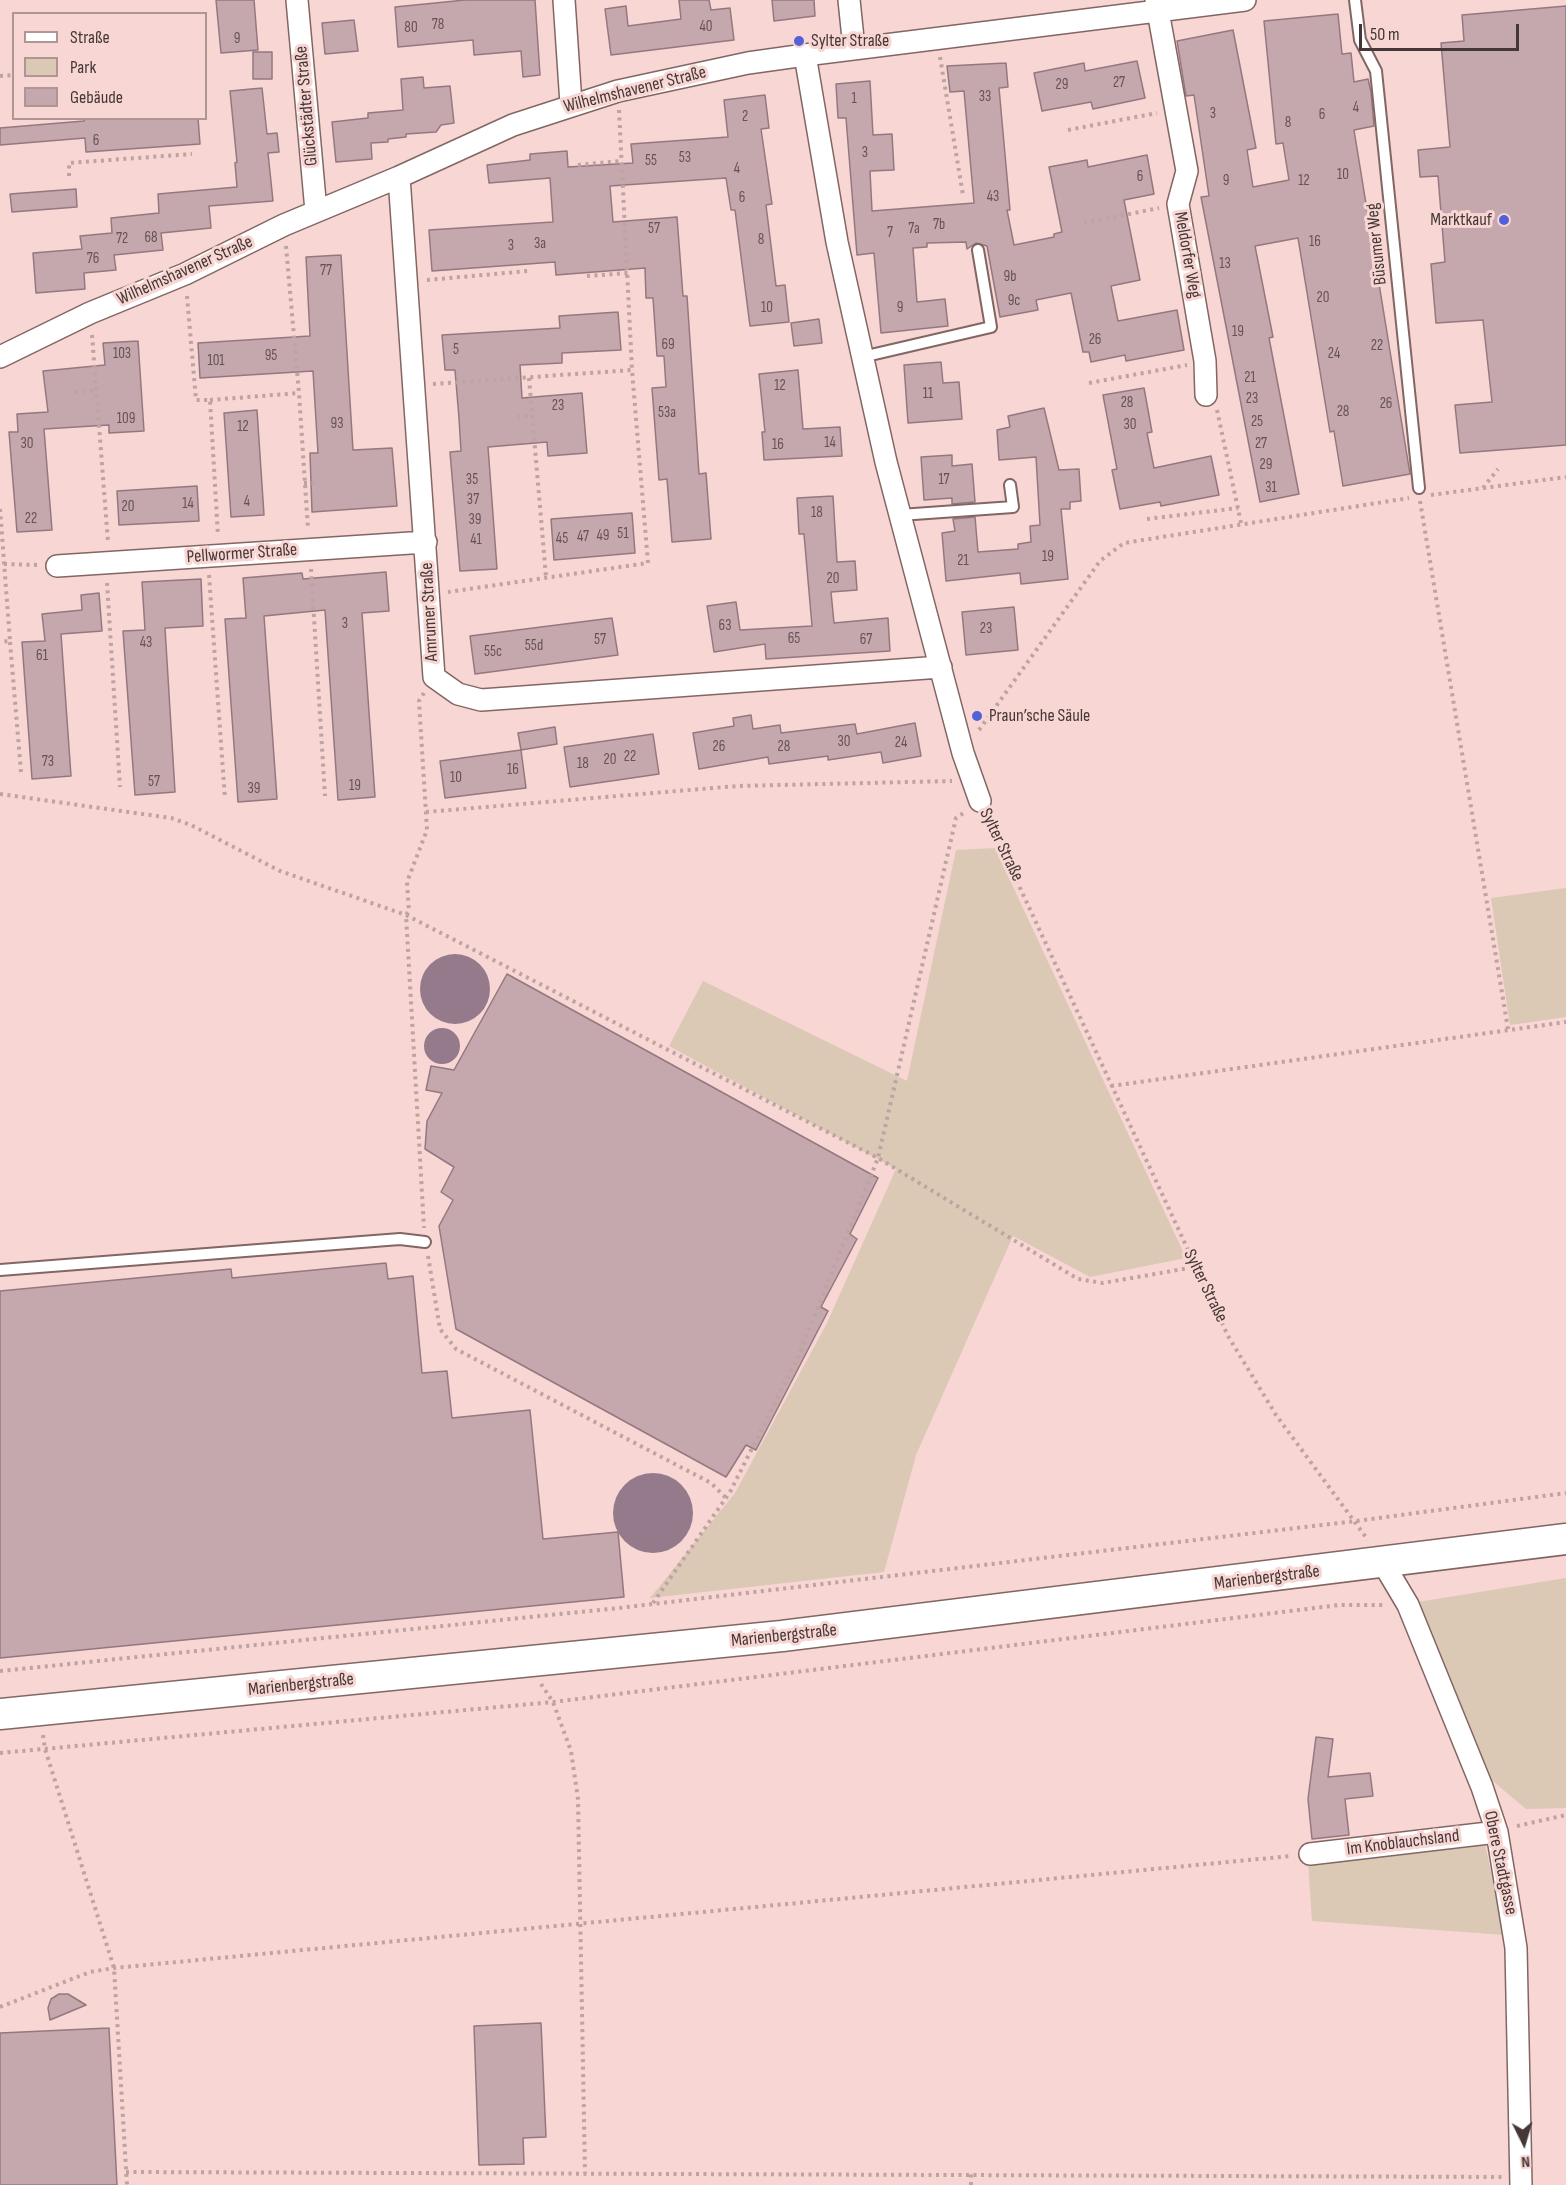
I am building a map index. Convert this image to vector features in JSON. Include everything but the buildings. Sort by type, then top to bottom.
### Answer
[{"type":"main road","name":"Marienbergstraße","points":[[0,1714],[782,1636],[1566,1539]]},
{"type":"street","name":"Glückstädter Straße","points":[[297,0],[316,211]]},
{"type":"street","points":[[564,0],[571,104]]},
{"type":"street","points":[[849,0],[854,48]]},
{"type":"street","name":"Wilhelmshavener Straße","points":[[3,348],[185,274],[284,225],[399,177],[513,125],[571,104],[618,91],[748,63],[938,39],[1157,5],[1245,0]]},
{"type":"street","name":"Meldorfer Weg","points":[[1157,5],[1187,171],[1178,204],[1205,361],[1206,395]]},
{"type":"street","name":"Sylter Straße","points":[[805,55],[823,169],[862,357],[900,515],[967,762],[980,801]]},
{"type":"street","name":"Amrumer Straße","points":[[399,177],[434,677],[458,694],[481,700],[941,668]]},
{"type":"street","name":"Pellwormer Straße","points":[[57,566],[426,542]]},
{"type":"street","name":"Obere Stadtgasse","points":[[1383,1563],[1408,1605],[1482,1787],[1497,1832],[1516,1948],[1521,2181]]},
{"type":"street","name":"Im Knoblauchsland","points":[[1310,1854],[1497,1832]]},
{"type":"lane","name":"Büsumer Weg","points":[[1355,0],[1360,40],[1376,71],[1419,493]]},
{"type":"lane","points":[[862,357],[991,327],[978,250]]},
{"type":"lane","points":[[900,515],[1013,507],[1011,485]]},
{"type":"lane","points":[[0,1270],[400,1239],[425,1242]]},
{"type":"path","points":[[938,39],[963,195]]},
{"type":"path","points":[[430,595],[648,563],[632,370],[618,91]]},
{"type":"path","points":[[1068,130],[1175,109]]},
{"type":"path","points":[[69,176],[69,163],[192,154]]},
{"type":"path","points":[[578,165],[620,161]]},
{"type":"path","points":[[1084,223],[1178,204]]},
{"type":"path","points":[[284,225],[299,393],[325,796]]},
{"type":"path","points":[[407,282],[528,271]]},
{"type":"path","points":[[587,276],[628,273]]},
{"type":"path","points":[[185,274],[196,400],[299,393]]},
{"type":"path","points":[[90,313],[109,562],[107,580],[120,787]]},
{"type":"path","points":[[1089,383],[1205,361]]},
{"type":"path","points":[[414,385],[632,370]]},
{"type":"path","points":[[529,378],[546,577]]},
{"type":"path","points":[[75,392],[96,390]]},
{"type":"path","points":[[1206,395],[1218,411],[1241,523]]},
{"type":"path","points":[[210,400],[214,556],[225,799]]},
{"type":"path","points":[[517,417],[533,416]]},
{"type":"path","points":[[1483,489],[1498,469]]},
{"type":"path","points":[[426,812],[737,786],[951,782],[967,762],[1100,561],[1112,550],[1139,539],[1419,493],[1483,489],[1566,477]]},
{"type":"path","points":[[304,483],[315,483]]},
{"type":"path","points":[[1419,493],[1508,1029]]},
{"type":"path","points":[[1147,519],[1238,508]]},
{"type":"path","points":[[0,509],[21,772]]},
{"type":"path","points":[[4,564],[57,566]]},
{"type":"path","points":[[0,642],[10,641]]},
{"type":"path","points":[[434,677],[419,701],[427,830],[407,882],[409,911],[406,915],[425,1242],[440,1329],[456,1349],[711,1483],[726,1498]]},
{"type":"path","points":[[0,794],[171,818],[191,825],[280,871],[406,915],[878,1158],[1078,1279],[1103,1283],[1195,1267]]},
{"type":"path","points":[[653,1603],[726,1498],[797,1359],[878,1158],[956,818],[980,801]]},
{"type":"path","name":"Sylter Straße","points":[[980,801],[1047,940],[1111,1086],[1195,1267],[1254,1383],[1356,1521],[1383,1563]]},
{"type":"path","points":[[1111,1086],[1566,1022]]},
{"type":"path","points":[[0,1671],[653,1603],[1356,1521],[1566,1493]]},
{"type":"path","points":[[0,1753],[553,1702],[1339,1605],[1408,1605]]},
{"type":"path","points":[[528,1663],[553,1702],[571,1750],[578,1799],[578,1924],[585,2173]]},
{"type":"path","points":[[41,1710],[45,1749],[114,1968],[127,2185]]},
{"type":"path","points":[[1497,1832],[1539,1819],[1566,1815]]},
{"type":"path","points":[[0,2007],[90,1972],[114,1968],[1310,1854]]},
{"type":"path","points":[[126,2172],[971,2174],[1521,2181]]},
{"type":"path","points":[[971,2174],[971,2185]]},
{"type":"green space","points":[[995,848],[1186,1258],[1090,1277],[1013,1236],[916,1455],[884,1572],[650,1598],[735,1493],[827,1323],[896,1169],[669,1046],[703,981],[907,1081],[956,850]]},
{"type":"green space","points":[[1566,888],[1566,1017],[1510,1025],[1491,898]]},
{"type":"green space","points":[[1566,1578],[1566,1808],[1526,1809],[1488,1777],[1418,1602]]},
{"type":"green space","points":[[1484,1840],[1505,1935],[1312,1921],[1308,1862]]},
{"type":"shaded area","points":[[455,954],[468,957],[480,964],[487,976],[490,989],[487,1002],[480,1014],[468,1021],[455,1024],[442,1021],[430,1014],[423,1002],[420,989],[423,976],[430,964],[442,957]]},
{"type":"shaded area","points":[[442,1028],[455,1033],[460,1046],[455,1059],[442,1064],[429,1059],[424,1046],[429,1033]]},
{"type":"shaded area","points":[[645,1473],[661,1473],[682,1484],[693,1505],[693,1521],[682,1542],[661,1553],[645,1553],[631,1547],[619,1535],[613,1521],[613,1505],[619,1491],[631,1479]]},
{"type":"place","name":"Sylter Straße","points":[[799,41]]},
{"type":"place","name":"Marktkauf","points":[[1504,220]]},
{"type":"place","name":"Praun’sche Säule","points":[[977,716]]}]
